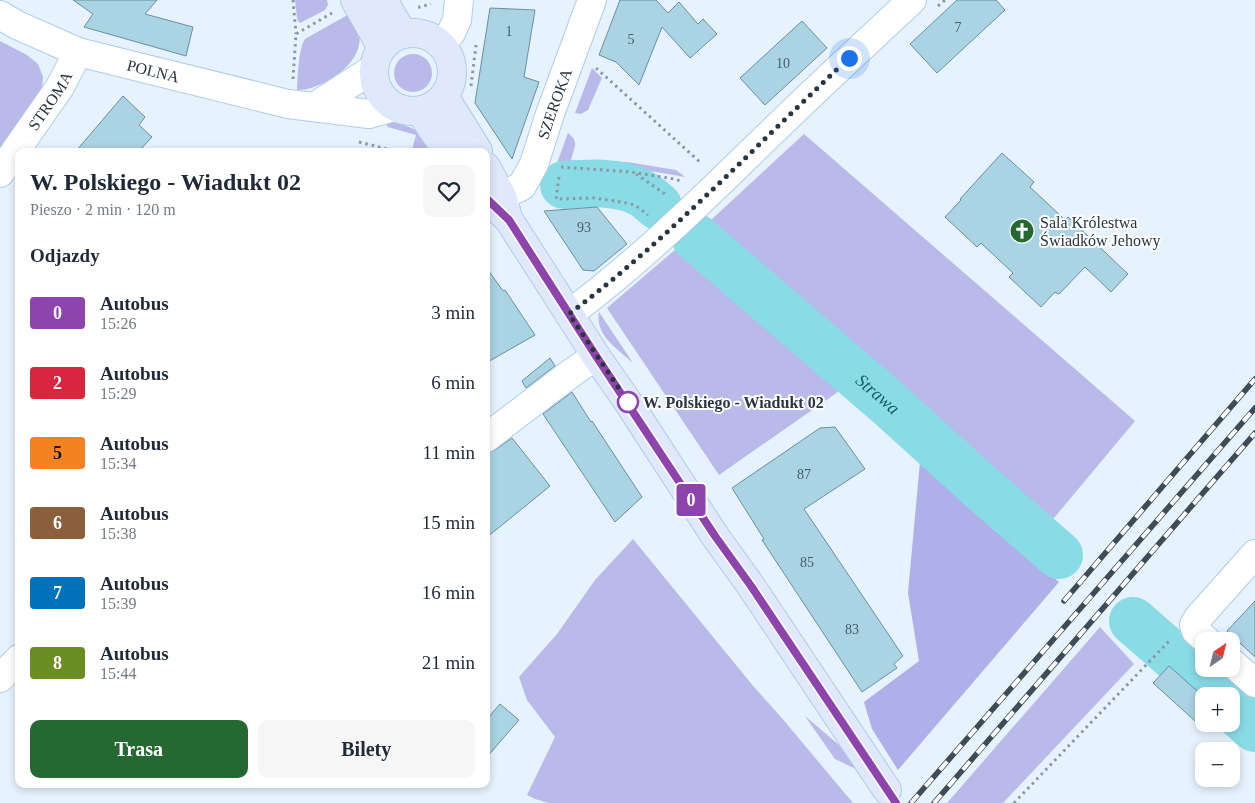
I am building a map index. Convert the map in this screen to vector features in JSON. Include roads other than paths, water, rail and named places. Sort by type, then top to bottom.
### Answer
[{"type":"street","points":[[314,107],[386,50],[413,33],[423,34],[432,38],[447,53],[452,75],[450,86],[444,96],[434,106],[411,112],[394,107],[378,91],[374,80],[386,50],[383,0]]},
{"type":"street","name":"SZEROKA","points":[[499,205],[522,186],[534,164],[550,114],[592,0]]},
{"type":"street","points":[[569,314],[658,240],[912,0]]},
{"type":"street","points":[[440,44],[452,33],[457,20],[447,1]]},
{"type":"street","points":[[344,7],[386,50]]},
{"type":"street","name":"POLNA","points":[[0,15],[25,29],[78,52],[288,104],[369,114],[394,107]]},
{"type":"street","name":"STROMA","points":[[17,148],[60,87],[78,52]]},
{"type":"street","points":[[444,96],[476,148]]},
{"type":"street","points":[[420,111],[445,148]]},
{"type":"street","name":"STROMA","points":[[0,173],[15,152]]},
{"type":"street","points":[[490,178],[499,205],[596,356],[887,790]]},
{"type":"street","points":[[490,435],[596,356]]},
{"type":"street","points":[[1201,632],[1198,618],[1255,554]]},
{"type":"street","points":[[0,678],[15,663]]},
{"type":"street","points":[[1240,670],[1255,683]]},
{"type":"waterway","name":"Strawa","points":[[564,185],[592,183],[612,184],[630,188],[642,193],[658,206]]},
{"type":"waterway","name":"Strawa","points":[[695,237],[888,403],[1059,555]]},
{"type":"waterway","name":"Strawa","points":[[1133,621],[1209,687]]},
{"type":"waterway","name":"Strawa","points":[[1240,715],[1255,728]]},
{"type":"railway","points":[[1064,601],[1255,379]]},
{"type":"railway","points":[[911,803],[1255,408]]},
{"type":"railway","points":[[934,803],[1255,433]]},
{"type":"place","name":"Sala Królestwa Świadków Jehowy","points":[[1022,231]]},
{"type":"place","name":"W. Polskiego - Wiadukt 02","points":[[628,402]]}]
